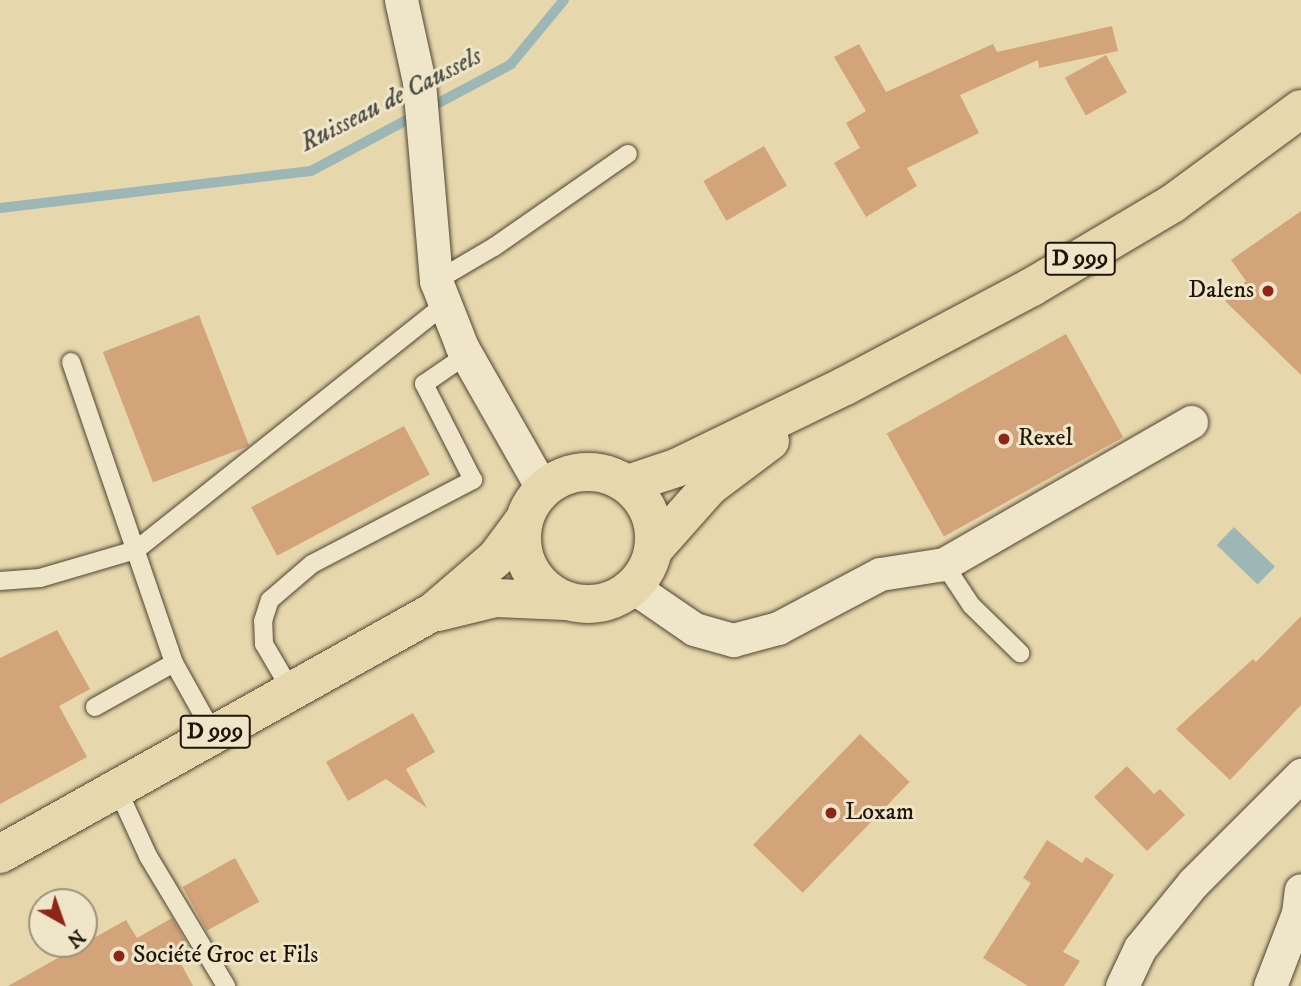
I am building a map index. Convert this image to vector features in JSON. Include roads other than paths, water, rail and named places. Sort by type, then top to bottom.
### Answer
[{"type":"main road","name":"D 999","points":[[628,484],[676,468],[845,386],[1032,287],[1172,204],[1301,109]]},
{"type":"main road","name":"D 999","points":[[654,549],[710,485],[845,386]]},
{"type":"main road","points":[[588,470],[628,484],[650,512],[654,549],[647,569],[633,587],[613,600],[589,605],[565,601],[545,589],[529,570],[522,548],[522,523],[542,488],[567,474],[588,470]]},
{"type":"main road","name":"D 999","points":[[0,854],[116,786],[432,613],[496,558],[522,523]]},
{"type":"main road","name":"D 999","points":[[432,613],[496,598],[565,601]]},
{"type":"street","points":[[401,0],[419,82],[440,293],[466,355],[542,488]]},
{"type":"street","points":[[633,587],[694,629],[733,640],[778,628],[880,574],[944,564],[1191,422]]},
{"type":"street","points":[[1122,986],[1140,948],[1193,883],[1301,775]]},
{"type":"street","points":[[1270,986],[1298,913],[1301,890]]},
{"type":"lane","points":[[0,581],[40,578],[136,550],[494,247],[628,154]]},
{"type":"lane","points":[[291,690],[264,644],[263,621],[270,600],[312,564],[473,480],[424,384],[466,355]]},
{"type":"lane","points":[[71,362],[174,663],[213,733]]},
{"type":"lane","points":[[944,564],[971,604],[1020,653]]},
{"type":"lane","points":[[95,707],[174,663]]},
{"type":"lane","points":[[116,786],[148,856],[226,986]]},
{"type":"water","points":[[1234,527],[1275,567],[1258,585],[1217,545]]},
{"type":"waterway","name":"Ruisseau de Caussels","points":[[0,208],[311,171],[511,64],[564,0]]},
{"type":"place","name":"Dalens","points":[[1268,291]]},
{"type":"place","name":"Rexel","points":[[1004,439]]},
{"type":"place","name":"Loxam","points":[[831,813]]},
{"type":"place","name":"Société Groc et Fils","points":[[119,956]]}]
